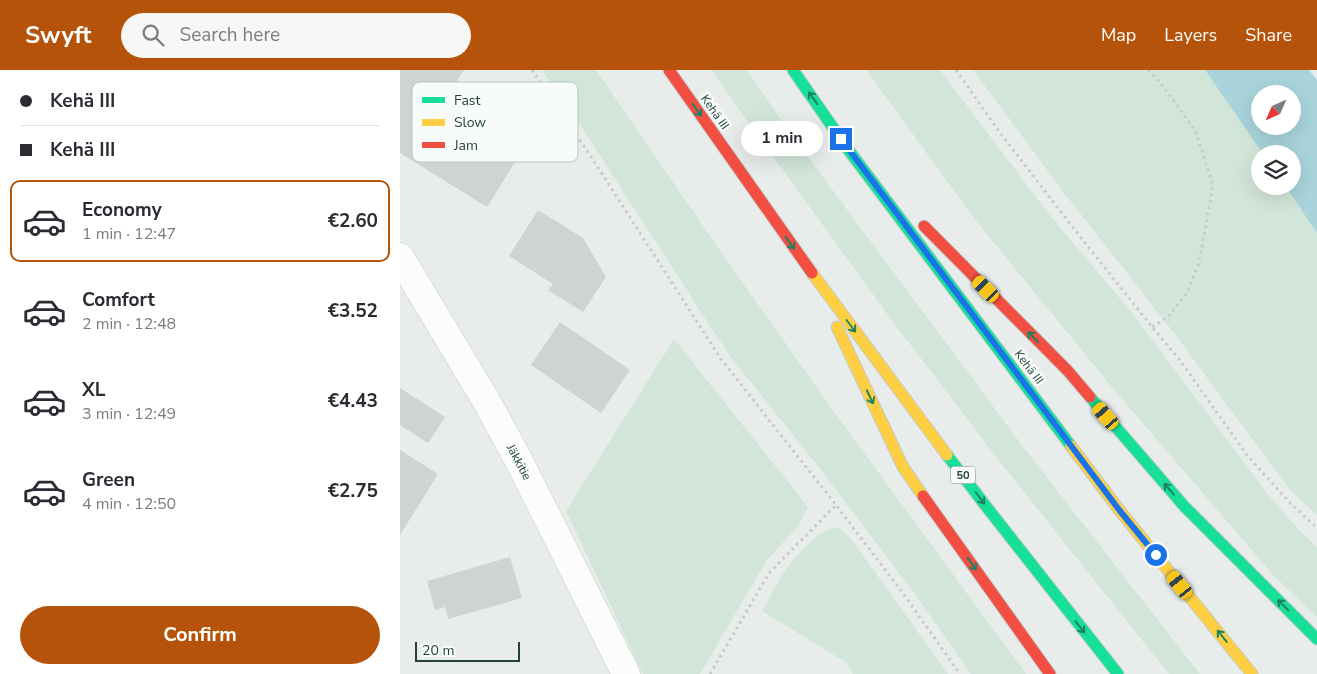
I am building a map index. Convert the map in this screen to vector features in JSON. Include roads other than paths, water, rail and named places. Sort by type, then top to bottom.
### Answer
[{"type":"highway","name":"Kehä III","points":[[669,70],[812,273],[985,505],[1118,674]]},
{"type":"highway","name":"Kehä III","points":[[793,70],[850,152],[1120,511],[1252,674]]},
{"type":"highway","points":[[850,152],[1068,371],[1184,506],[1317,639]]},
{"type":"highway","points":[[812,273],[903,467],[1050,674]]},
{"type":"street","name":"Jäkkitie","points":[[400,257],[487,402],[519,461],[626,674]]},
{"type":"water","points":[[1205,70],[1309,70],[1317,80],[1317,233],[1291,195],[1301,195],[1301,145],[1257,145]]}]
